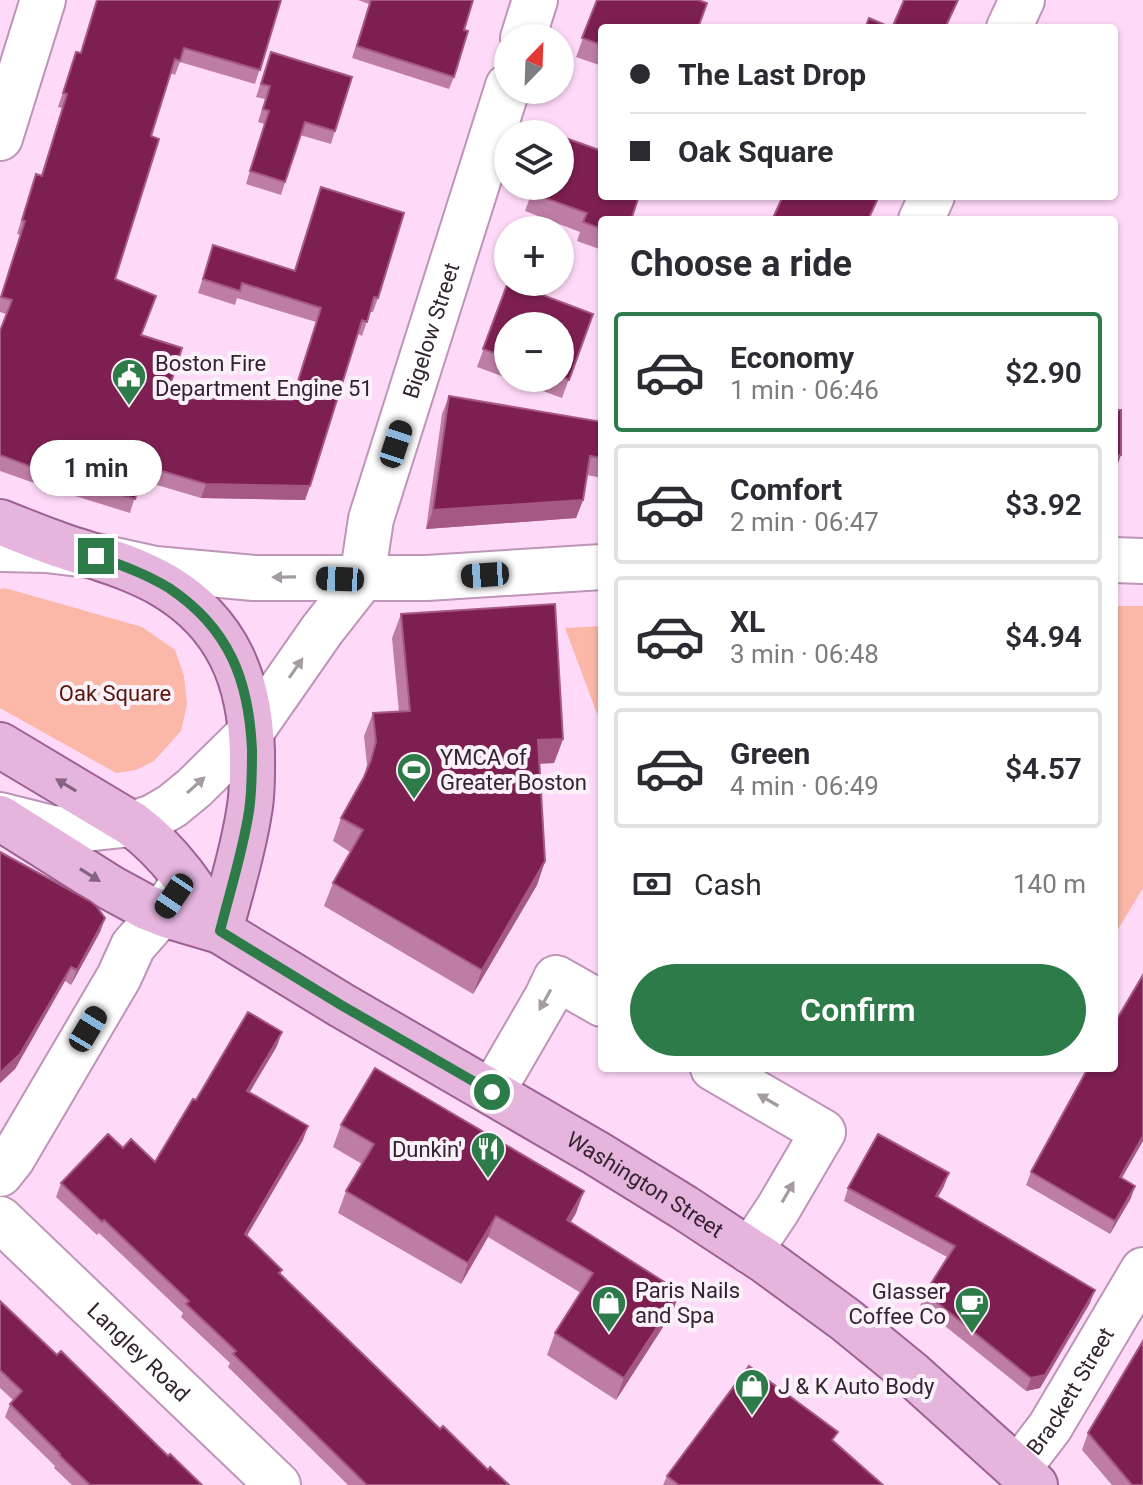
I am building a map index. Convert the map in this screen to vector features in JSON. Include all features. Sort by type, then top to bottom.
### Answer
[{"type":"main road","points":[[0,522],[127,567],[166,586],[201,614],[218,633],[239,669],[251,732],[252,785],[249,812],[220,931]]},
{"type":"main road","name":"Washington Street","points":[[0,745],[132,824],[163,850],[186,878],[220,931]]},
{"type":"main road","name":"Washington Street","points":[[0,816],[111,888],[162,913],[220,931],[641,1180],[750,1251],[846,1320],[912,1374],[1026,1477]]},
{"type":"street","points":[[527,24],[535,0]]},
{"type":"street","points":[[1011,24],[1022,0]]},
{"type":"street","points":[[0,138],[36,2]]},
{"type":"street","name":"Bigelow Street","points":[[362,579],[371,519],[502,104]]},
{"type":"street","points":[[0,549],[46,550],[96,556],[155,569],[254,578],[427,578],[598,567]]},
{"type":"street","points":[[1118,560],[1143,561]]},
{"type":"street","points":[[0,816],[76,830],[132,824],[172,806],[251,732],[329,620],[362,579]]},
{"type":"street","points":[[0,1174],[12,1159],[119,977],[133,946],[162,913],[186,878]]},
{"type":"street","points":[[492,1092],[556,978],[598,1002]]},
{"type":"street","points":[[720,1072],[823,1132],[750,1251]]},
{"type":"street","name":"Langley Road","points":[[0,1219],[278,1485]]},
{"type":"street","name":"Brackett Street","points":[[1026,1477],[1050,1427],[1143,1270]]},
{"type":"green space","name":"Oak Square","points":[[0,589],[142,627],[175,650],[184,676],[187,704],[181,731],[154,761],[136,770],[116,773],[0,708]]},
{"type":"green space","points":[[1118,606],[1143,606],[1143,888],[1118,929]]},
{"type":"green space","points":[[598,626],[598,716],[565,628]]},
{"type":"building","points":[[97,0],[281,0],[260,70],[184,48],[180,61],[175,59],[151,136],[159,139],[115,279],[156,296],[141,335],[182,348],[166,398],[292,400],[321,308],[242,283],[240,291],[203,279],[213,245],[295,271],[321,187],[404,213],[378,298],[374,297],[367,322],[362,320],[310,486],[206,484],[145,466],[135,499],[0,455],[0,331],[12,300],[1,297],[36,174],[42,176],[67,94],[63,93],[76,52],[81,53]]},
{"type":"building","points":[[371,0],[473,0],[464,30],[468,31],[454,77],[357,46]]},
{"type":"building","points":[[597,0],[698,0],[707,3],[699,24],[598,24],[598,44],[582,38]]},
{"type":"building","points":[[904,0],[958,0],[947,24],[894,24]]},
{"type":"building","points":[[869,18],[883,24],[867,24]]},
{"type":"building","points":[[271,52],[352,77],[335,131],[305,122],[285,182],[250,171],[269,111],[263,109],[270,86],[261,84]]},
{"type":"building","points":[[574,141],[598,150],[598,200],[638,200],[632,216],[598,216],[598,228],[583,222],[587,213],[551,200],[574,200]]},
{"type":"building","points":[[781,200],[877,200],[870,216],[774,216]]},
{"type":"building","points":[[503,296],[545,296],[593,314],[574,366],[574,312],[497,312]]},
{"type":"building","points":[[494,320],[494,353],[483,349]]},
{"type":"building","points":[[449,396],[598,421],[598,457],[590,456],[583,500],[433,510]]},
{"type":"building","points":[[1118,410],[1121,410],[1121,455],[1118,455]]},
{"type":"building","points":[[555,604],[563,739],[538,740],[545,861],[482,970],[333,883],[363,830],[341,818],[371,760],[376,742],[373,713],[410,711],[401,614]]},
{"type":"building","points":[[0,852],[90,901],[105,918],[77,970],[71,967],[20,1054],[0,1073]]},
{"type":"building","points":[[1143,975],[1143,1136],[1120,1177],[1135,1186],[1115,1221],[1031,1172],[1086,1072],[1118,1072],[1118,1017]]},
{"type":"building","points":[[248,1012],[282,1032],[247,1091],[308,1126],[245,1234],[282,1270],[279,1273],[440,1429],[443,1426],[488,1470],[490,1467],[509,1485],[367,1485],[233,1354],[236,1351],[186,1304],[189,1301],[61,1183],[108,1134],[123,1148],[131,1139],[155,1162]]},
{"type":"building","points":[[375,1068],[584,1191],[567,1220],[680,1292],[624,1378],[555,1333],[593,1273],[496,1216],[468,1263],[346,1191],[374,1144],[341,1125]]},
{"type":"building","points":[[878,1134],[949,1173],[936,1196],[1095,1290],[1045,1375],[1031,1378],[925,1293],[955,1246],[848,1188]]},
{"type":"building","points":[[0,1301],[57,1355],[61,1351],[168,1456],[170,1454],[202,1485],[90,1485],[10,1404],[22,1391],[0,1370]]},
{"type":"building","points":[[1143,1341],[1143,1485],[1132,1485],[1088,1433]]},
{"type":"building","name":"J & K Auto Body","points":[[749,1366],[838,1432],[832,1440],[883,1485],[679,1485],[667,1476]]},
{"type":"place","name":"Boston Fire Department Engine 51","points":[[129,407]]},
{"type":"place","name":"YMCA of Greater Boston","points":[[414,801]]},
{"type":"place","name":"Dunkin'","points":[[488,1180]]},
{"type":"place","name":"Paris Nails and Spa","points":[[609,1334]]},
{"type":"place","name":"Glasser Coffee Co","points":[[972,1335]]},
{"type":"place","name":"J & K Auto Body","points":[[752,1417]]},
{"type":"route","points":[[96,556],[147,576],[183,598],[218,633],[239,669],[249,712],[252,785],[249,812],[220,931],[492,1092]]}]
